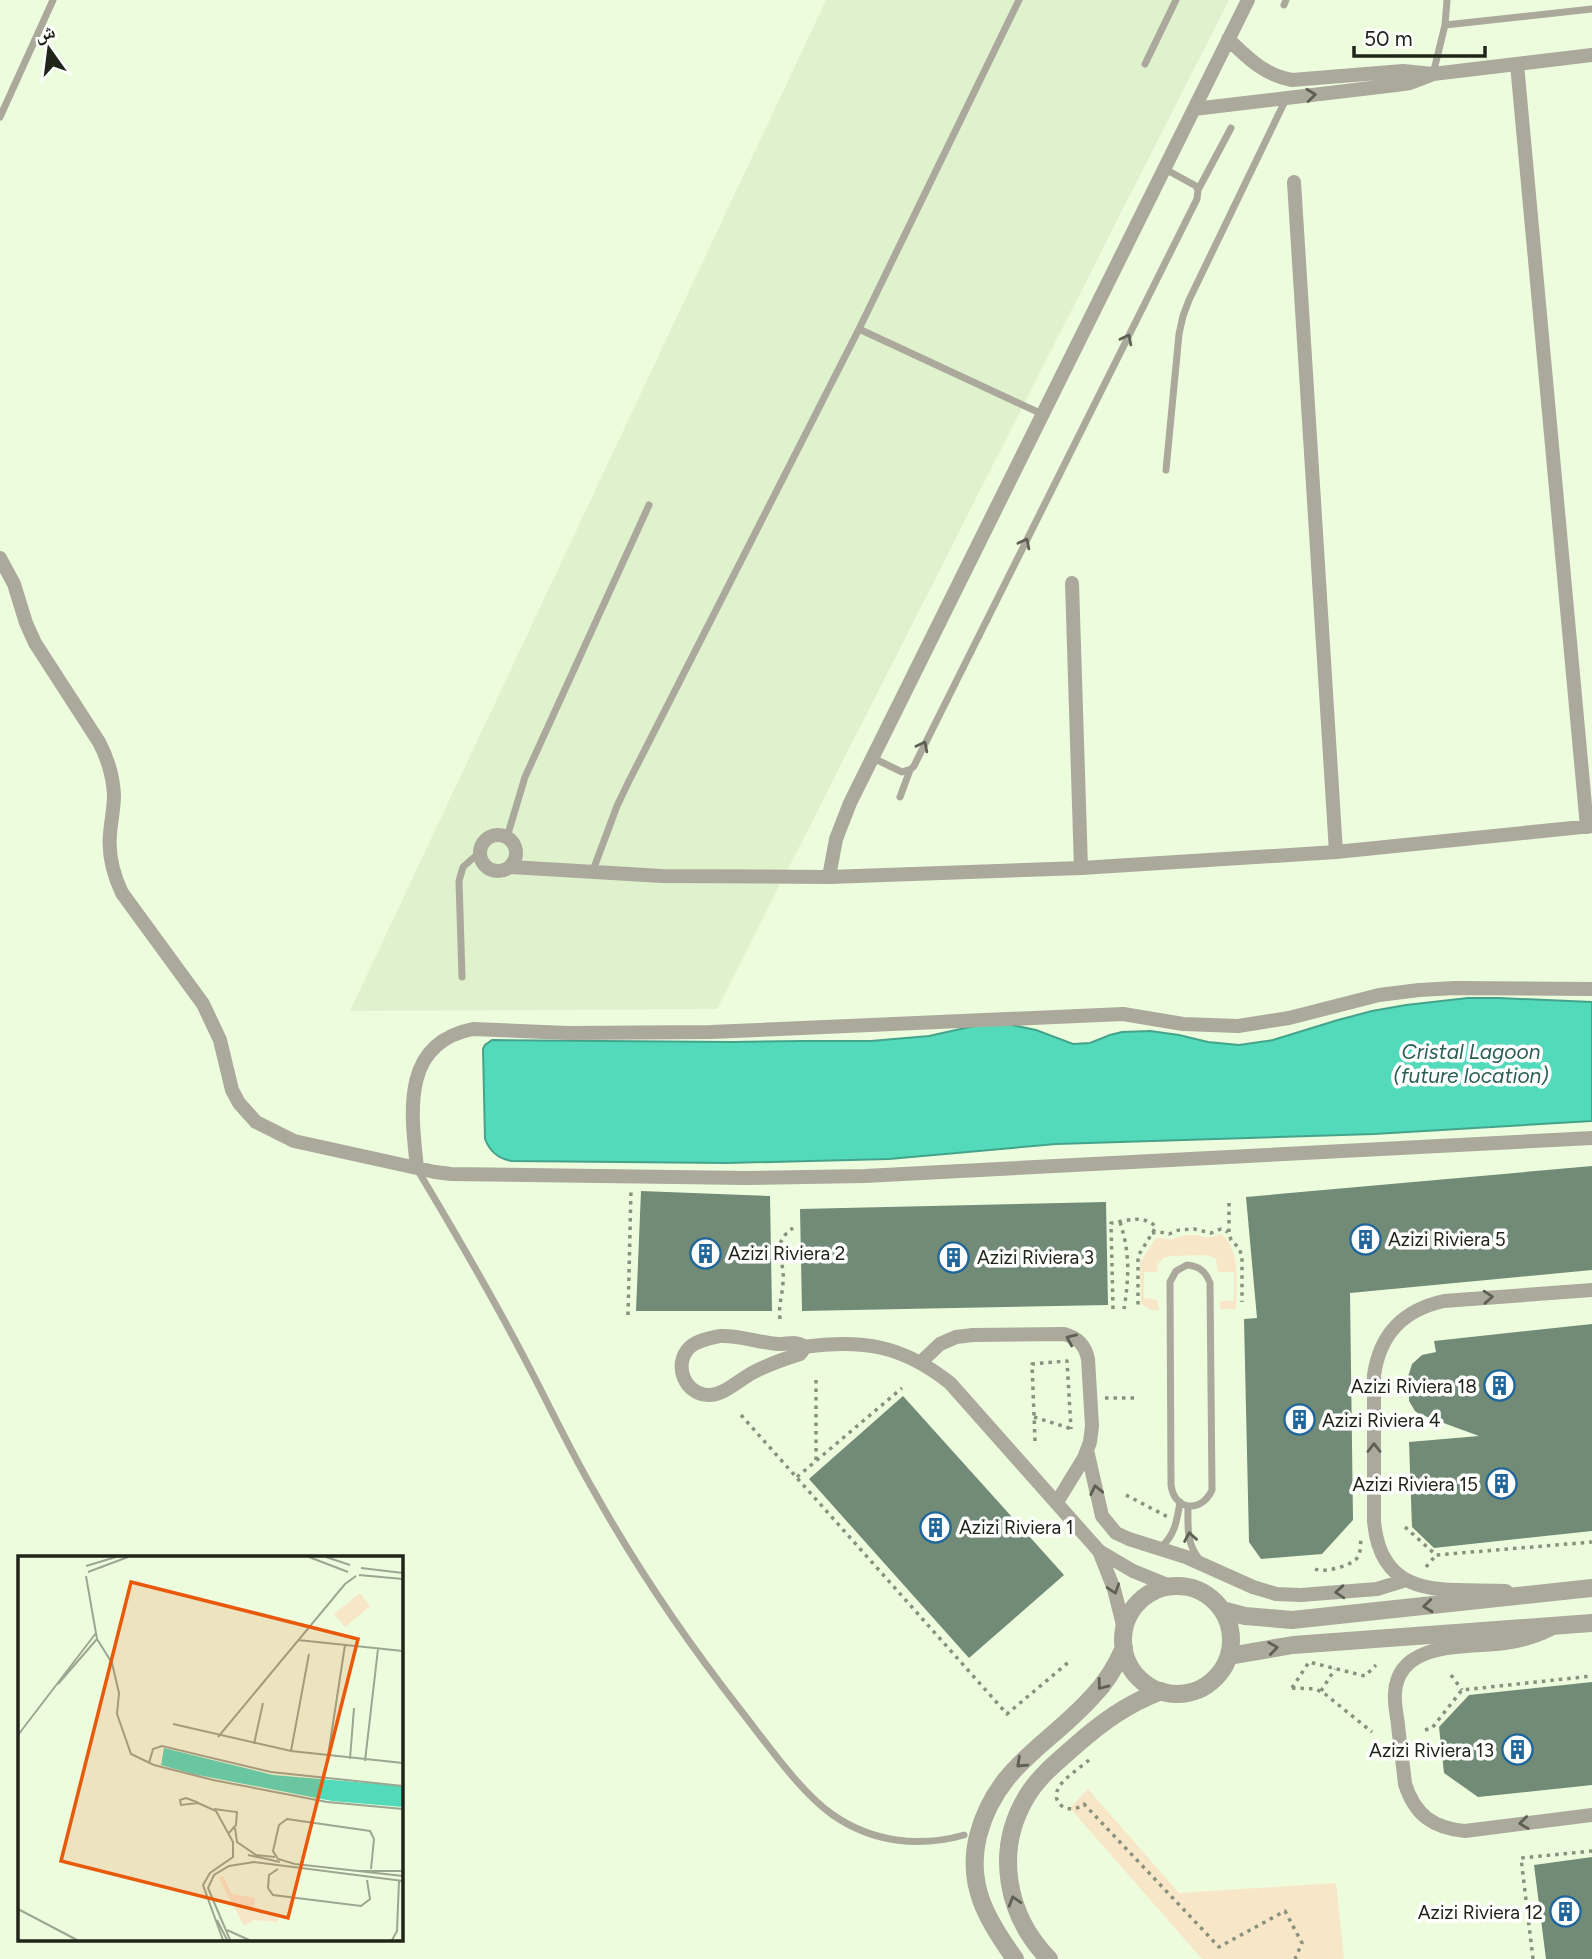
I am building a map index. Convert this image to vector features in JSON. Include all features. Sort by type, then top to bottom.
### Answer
[{"type":"street","points":[[829,877],[842,821],[1248,0]]},
{"type":"street","points":[[1228,39],[1258,67],[1279,78],[1292,80],[1403,71],[1433,74],[1592,55]]},
{"type":"street","points":[[511,867],[662,876],[829,877],[1081,868],[1335,852],[1590,827],[1517,64]]},
{"type":"street","points":[[1194,108],[1396,85],[1433,74]]},
{"type":"street","points":[[1294,181],[1335,852]]},
{"type":"street","points":[[0,558],[14,584],[26,623],[36,643],[106,755],[113,783],[109,849],[115,878],[131,906],[204,1004],[220,1040],[227,1075],[239,1103],[256,1122],[294,1141],[435,1172],[746,1178],[864,1176],[1592,1138]]},
{"type":"street","points":[[1072,583],[1081,868]]},
{"type":"street","points":[[493,835],[507,837],[513,841],[517,855],[511,867],[497,872],[490,870],[484,866],[480,852],[486,839],[493,835]]},
{"type":"street","points":[[417,1168],[413,1102],[419,1067],[441,1041],[473,1029],[580,1033],[711,1032],[1123,1014],[1183,1024],[1238,1026],[1289,1018],[1379,995],[1419,990],[1592,989]]},
{"type":"street","points":[[1544,1594],[1426,1588],[1406,1580],[1388,1563],[1375,1532],[1374,1375],[1385,1340],[1400,1321],[1432,1303],[1592,1290]]},
{"type":"street","points":[[921,1362],[940,1344],[956,1336],[1058,1334],[1076,1338],[1084,1347],[1088,1359],[1092,1426],[1087,1450],[1057,1502]]},
{"type":"street","points":[[803,1347],[800,1354],[768,1365],[712,1395],[696,1392],[682,1373],[683,1357],[693,1344],[730,1335],[771,1343],[797,1342],[803,1347],[834,1343],[870,1345],[904,1354],[950,1382],[963,1395],[1099,1550],[1133,1571],[1170,1586]]},
{"type":"street","points":[[1087,1450],[1100,1509],[1106,1522],[1122,1536],[1203,1563],[1264,1591],[1289,1595],[1377,1590],[1406,1580]]},
{"type":"street","points":[[1099,1550],[1114,1589],[1124,1629],[1126,1659],[1140,1679],[1161,1691],[1185,1693],[1208,1685],[1224,1667],[1229,1656],[1231,1632],[1222,1609],[1205,1593],[1182,1586],[1159,1589],[1140,1601],[1133,1609],[1124,1629]]},
{"type":"street","points":[[1222,1609],[1245,1616],[1292,1620],[1592,1588]]},
{"type":"street","points":[[1229,1656],[1293,1645],[1592,1623]]},
{"type":"street","points":[[1558,1627],[1508,1643],[1434,1650],[1410,1661],[1399,1677],[1395,1694],[1405,1784],[1408,1795],[1422,1815],[1453,1830],[1465,1831],[1592,1815]]},
{"type":"street","points":[[1015,1959],[986,1916],[976,1882],[975,1847],[983,1816],[993,1795],[1007,1777],[1093,1697],[1111,1674],[1124,1648]]},
{"type":"street","points":[[1049,1959],[1022,1923],[1011,1892],[1008,1859],[1011,1835],[1019,1811],[1047,1771],[1101,1723],[1130,1704],[1161,1691]]},
{"type":"lane","points":[[0,117],[53,0]]},
{"type":"lane","points":[[592,873],[629,780],[859,328],[1018,0]]},
{"type":"lane","points":[[1145,64],[1176,0]]},
{"type":"lane","points":[[1433,74],[1445,25],[1447,0]]},
{"type":"lane","points":[[1445,25],[1592,9]]},
{"type":"lane","points":[[1166,470],[1178,342],[1183,316],[1286,98]]},
{"type":"lane","points":[[900,797],[911,769],[1230,128]]},
{"type":"lane","points":[[1165,169],[1193,184],[1198,190]]},
{"type":"lane","points":[[859,328],[1042,414]]},
{"type":"lane","points":[[507,837],[525,777],[649,505]]},
{"type":"lane","points":[[873,758],[902,772],[911,769]]},
{"type":"lane","points":[[462,977],[458,881],[463,867],[480,852]]},
{"type":"lane","points":[[417,1168],[495,1302],[566,1440],[626,1546],[693,1647],[767,1744],[806,1791],[831,1814],[863,1831],[880,1837],[915,1842],[933,1842],[964,1835]]},
{"type":"lane","points":[[1193,1265],[1204,1271],[1210,1283],[1212,1490],[1205,1501],[1188,1506],[1173,1495],[1171,1485],[1170,1282],[1181,1267],[1193,1265]]},
{"type":"lane","points":[[1160,1549],[1172,1535],[1180,1502]]},
{"type":"lane","points":[[1188,1506],[1189,1541],[1203,1563]]},
{"type":"path","points":[[628,1315],[631,1177]]},
{"type":"path","points":[[1229,1203],[1229,1233],[1241,1256],[1242,1302]]},
{"type":"path","points":[[1113,1309],[1111,1223],[1147,1220],[1156,1227],[1138,1256],[1138,1308]]},
{"type":"path","points":[[1120,1222],[1129,1268],[1124,1309]]},
{"type":"path","points":[[780,1320],[779,1305],[784,1275],[779,1251],[782,1237],[793,1228]]},
{"type":"path","points":[[1152,1233],[1160,1231],[1169,1234],[1194,1229],[1211,1233],[1221,1229],[1229,1233]]},
{"type":"path","points":[[1035,1441],[1032,1364],[1067,1361],[1071,1429]]},
{"type":"path","points":[[816,1375],[816,1461]]},
{"type":"path","points":[[797,1478],[902,1388]]},
{"type":"path","points":[[1103,1398],[1138,1398]]},
{"type":"path","points":[[741,1415],[1007,1714],[1070,1661]]},
{"type":"path","points":[[1034,1417],[1078,1431]]},
{"type":"path","points":[[1126,1495],[1176,1522]]},
{"type":"path","points":[[1405,1527],[1436,1556]]},
{"type":"path","points":[[1315,1569],[1325,1571],[1356,1559],[1360,1552],[1361,1535]]},
{"type":"path","points":[[1426,1567],[1436,1556],[1592,1542]]},
{"type":"path","points":[[1372,1732],[1321,1691],[1292,1688],[1309,1662],[1365,1676],[1376,1665]]},
{"type":"path","points":[[1321,1691],[1335,1669]]},
{"type":"path","points":[[1451,1675],[1462,1690]]},
{"type":"path","points":[[1425,1730],[1432,1728],[1462,1690],[1592,1676]]},
{"type":"path","points":[[1092,1757],[1058,1788],[1057,1798],[1062,1806],[1076,1810],[1084,1804],[1219,1947],[1285,1912],[1302,1943],[1294,1959]]},
{"type":"path","points":[[1533,1959],[1521,1858],[1592,1851]]},
{"type":"shaded area","points":[[826,0],[1229,0],[717,1009],[350,1011]]},
{"type":"shaded area","points":[[1221,1234],[1228,1241],[1235,1259],[1236,1309],[1220,1309],[1220,1301],[1234,1301],[1234,1272],[1218,1272],[1216,1259],[1207,1255],[1163,1258],[1158,1264],[1157,1272],[1144,1272],[1144,1298],[1157,1300],[1159,1310],[1152,1310],[1141,1304],[1140,1262],[1156,1238],[1170,1239],[1189,1235],[1211,1237]]},
{"type":"shaded area","points":[[1088,1789],[1179,1893],[1336,1883],[1344,1959],[1202,1959],[1070,1808]]},
{"type":"water","name":"Cristal Lagoon (future location)","points":[[1468,998],[1592,1002],[1592,1121],[1374,1134],[1056,1144],[889,1159],[727,1163],[512,1161],[496,1154],[485,1139],[483,1049],[492,1040],[871,1041],[929,1036],[974,1026],[1007,1024],[1036,1030],[1073,1044],[1090,1043],[1122,1032],[1150,1031],[1239,1045],[1273,1040],[1372,1011]]},
{"type":"building","points":[[1592,1166],[1592,1270],[1350,1293],[1353,1520],[1322,1554],[1261,1559],[1249,1542],[1244,1319],[1257,1318],[1246,1197]]},
{"type":"building","name":"Azizi Riviera 2","points":[[641,1191],[770,1196],[772,1311],[636,1311]]},
{"type":"building","name":"Azizi Riviera 3","points":[[1106,1202],[1108,1305],[802,1311],[800,1209]]},
{"type":"building","points":[[1592,1324],[1592,1531],[1434,1548],[1412,1527],[1409,1442],[1479,1436],[1415,1411],[1409,1401],[1408,1377],[1412,1364],[1422,1355],[1436,1352],[1434,1341]]},
{"type":"building","name":"Azizi Riviera 1","points":[[903,1396],[1064,1575],[969,1658],[809,1479]]},
{"type":"building","name":"Azizi Riviera 13","points":[[1592,1682],[1592,1785],[1478,1797],[1444,1773],[1439,1727],[1469,1695]]},
{"type":"building","name":"Azizi Riviera 12","points":[[1592,1857],[1592,1959],[1546,1959],[1534,1865]]},
{"type":"place","name":"Azizi Riviera 5","points":[[1365,1239]]},
{"type":"place","name":"Azizi Riviera 2","points":[[705,1253]]},
{"type":"place","name":"Azizi Riviera 3","points":[[954,1257]]},
{"type":"place","name":"Azizi Riviera 18","points":[[1500,1386]]},
{"type":"place","name":"Azizi Riviera 4","points":[[1299,1420]]},
{"type":"place","name":"Azizi Riviera 15","points":[[1501,1484]]},
{"type":"place","name":"Azizi Riviera 1","points":[[936,1527]]},
{"type":"place","name":"Azizi Riviera 13","points":[[1517,1750]]},
{"type":"place","name":"Azizi Riviera 12","points":[[1566,1912]]}]
